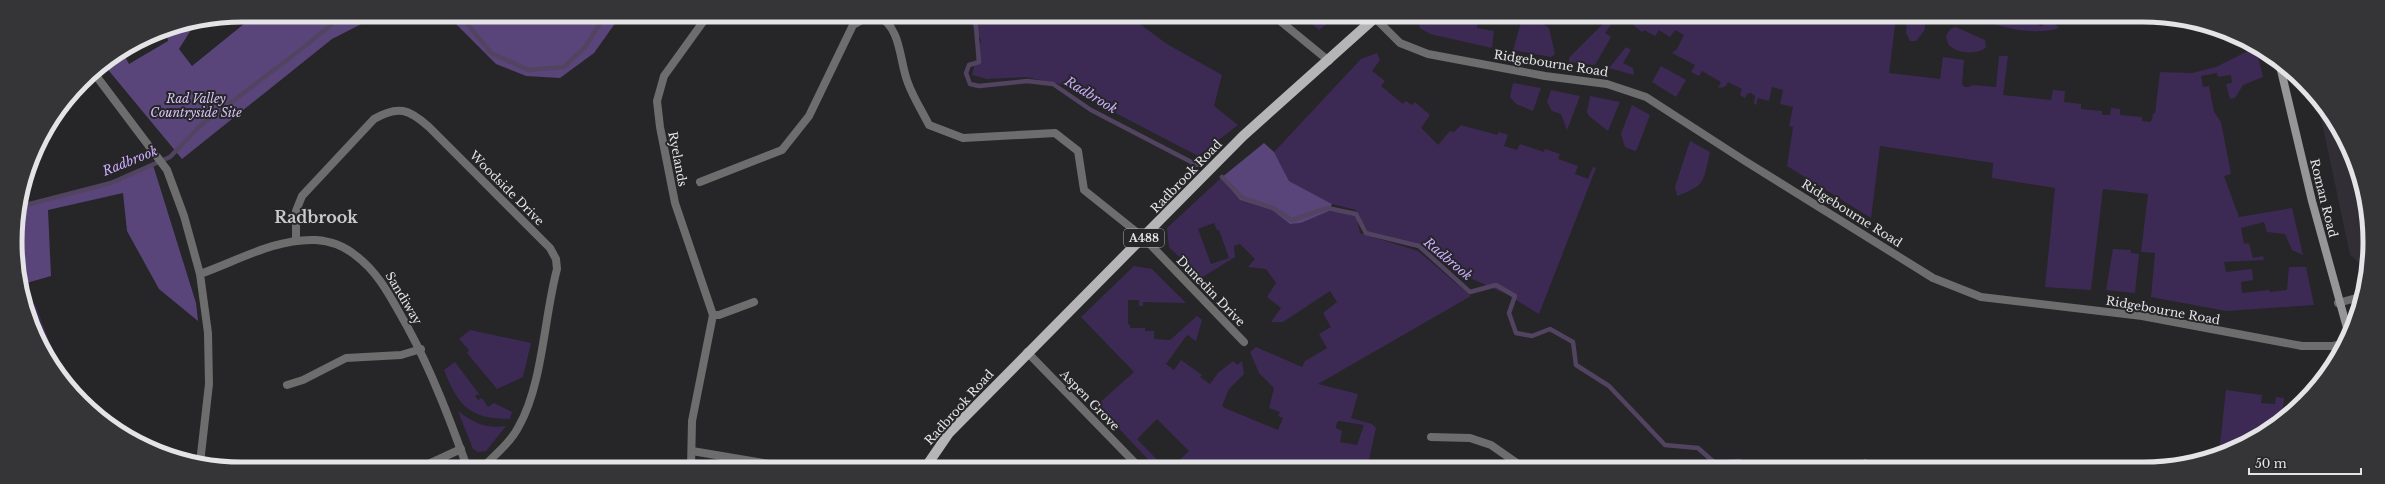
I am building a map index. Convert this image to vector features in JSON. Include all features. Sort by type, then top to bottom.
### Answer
[{"type":"main road","name":"Radbrook Road","points":[[929,462],[949,433],[1027,352],[1076,307],[1243,136],[1329,61],[1371,22]]},
{"type":"main road","name":"Roman Road","points":[[2281,71],[2312,201],[2338,303],[2346,326]]},
{"type":"street","name":"Ryelands","points":[[691,462],[692,421],[713,315],[675,203],[660,127],[657,101],[664,76],[704,22]]},
{"type":"street","points":[[700,182],[782,150],[809,116],[853,25],[858,22]]},
{"type":"street","name":"Dunedin Drive","points":[[887,22],[895,33],[908,83],[929,125],[963,138],[1055,133],[1078,151],[1084,190],[1144,238],[1244,342]]},
{"type":"street","points":[[1281,22],[1329,61]]},
{"type":"street","name":"Ridgebourne Road","points":[[1381,22],[1400,43],[1428,54],[1545,76],[1607,84],[1646,97],[1745,161],[1933,278],[1981,297],[2142,316],[2302,346],[2337,345]]},
{"type":"street","points":[[97,77],[167,170],[184,216],[200,274],[208,333],[209,384],[201,458]]},
{"type":"street","name":"Woodside Drive","points":[[296,241],[296,211],[302,196],[374,119],[387,111],[402,110],[416,115],[429,127],[550,248],[556,259],[556,269],[530,400],[519,427],[500,451],[488,462]]},
{"type":"street","name":"Sandiway","points":[[200,274],[241,257],[296,241],[328,242],[344,247],[356,255],[379,279],[421,349],[465,462]]},
{"type":"street","points":[[2338,303],[2356,298]]},
{"type":"street","points":[[713,315],[719,315],[754,302]]},
{"type":"street","points":[[286,385],[302,380],[346,358],[401,355],[421,349]]},
{"type":"street","name":"Aspen Grove","points":[[1027,352],[1131,462]]},
{"type":"street","points":[[1431,437],[1470,438],[1491,445],[1515,462]]},
{"type":"street","points":[[433,462],[461,449]]},
{"type":"street","points":[[692,451],[757,462]]},
{"type":"shaded area","points":[[971,22],[1137,22],[1167,44],[1222,75],[1214,106],[1238,125],[1198,156],[1060,84],[1026,77],[987,79],[972,75],[981,40]]},
{"type":"shaded area","points":[[1310,22],[1329,22],[1319,30]]},
{"type":"shaded area","points":[[1418,22],[1478,22],[1477,28],[1494,31],[1492,48],[1430,34],[1420,28]]},
{"type":"shaded area","points":[[1521,22],[1540,22],[1549,28],[1555,54],[1551,57],[1513,50]]},
{"type":"shaded area","points":[[1605,22],[1613,22],[1605,33],[1611,37],[1595,65],[1569,62],[1569,58]]},
{"type":"shaded area","points":[[1895,22],[1889,73],[1940,79],[1943,57],[1964,60],[1962,83],[1964,87],[1970,87],[1972,85],[1996,87],[1999,56],[2008,56],[2003,95],[2051,100],[2053,90],[2065,91],[2064,102],[2081,104],[2081,109],[2102,111],[2102,115],[2110,115],[2111,108],[2120,109],[2120,115],[2142,117],[2142,121],[2150,122],[2152,120],[2153,113],[2155,114],[2160,72],[2192,73],[2216,67],[2250,50],[2258,54],[2263,77],[2243,85],[2235,98],[2230,99],[2226,84],[2232,83],[2231,75],[2218,77],[2217,73],[2201,76],[2203,87],[2209,86],[2214,112],[2221,122],[2231,174],[2224,176],[2239,217],[2292,208],[2303,255],[2292,250],[2285,234],[2267,232],[2264,222],[2241,228],[2244,244],[2249,243],[2253,258],[2263,256],[2264,260],[2224,262],[2226,272],[2252,269],[2253,280],[2241,282],[2242,293],[2269,290],[2270,292],[2287,290],[2289,267],[2306,267],[2314,305],[2226,311],[2151,297],[2155,253],[2141,252],[2148,194],[2103,189],[2091,290],[2045,287],[2055,188],[1992,178],[1993,163],[1880,146],[1871,218],[1787,166],[1793,127],[1789,126],[1793,107],[1780,104],[1783,90],[1772,87],[1769,101],[1758,98],[1756,105],[1754,104],[1755,96],[1751,93],[1747,94],[1745,98],[1740,95],[1742,89],[1728,82],[1725,87],[1718,88],[1721,82],[1702,71],[1699,76],[1691,72],[1695,65],[1672,53],[1677,49],[1684,35],[1675,30],[1670,37],[1659,30],[1655,36],[1644,30],[1642,32],[1631,23]]},
{"type":"shaded area","points":[[1907,22],[1926,22],[1924,31],[1916,41],[1910,41],[1906,33]]},
{"type":"shaded area","points":[[1989,22],[2037,22],[2041,27],[2047,22],[2054,22],[2059,28],[2028,31],[2017,30]]},
{"type":"shaded area","points":[[1956,27],[1985,40],[1986,47],[1983,50],[1973,52],[1962,52],[1953,48],[1948,44],[1946,36],[1950,29]]},
{"type":"shaded area","points":[[1626,47],[1631,50],[1623,63],[1633,68],[1634,75],[1609,68]]},
{"type":"shaded area","points":[[1377,53],[1380,60],[1372,71],[1385,81],[1381,86],[1403,104],[1406,101],[1412,105],[1415,102],[1430,115],[1421,128],[1438,145],[1450,131],[1454,132],[1461,125],[1497,135],[1499,132],[1508,135],[1504,146],[1517,150],[1520,144],[1544,152],[1545,149],[1560,154],[1558,159],[1578,166],[1575,174],[1588,179],[1593,167],[1596,168],[1539,314],[1506,294],[1470,278],[1416,243],[1368,231],[1356,210],[1332,204],[1289,181],[1274,152],[1361,59]]},
{"type":"shaded area","points":[[1661,66],[1686,80],[1676,97],[1652,82]]},
{"type":"shaded area","points":[[1513,83],[1541,88],[1533,111],[1516,104],[1510,97]]},
{"type":"shaded area","points":[[1551,90],[1580,96],[1567,130],[1561,114],[1552,111],[1547,102]]},
{"type":"shaded area","points":[[1590,96],[1620,102],[1608,131],[1589,116],[1587,112]]},
{"type":"shaded area","points":[[1632,105],[1650,115],[1635,151],[1625,147],[1621,134]]},
{"type":"shaded area","points":[[2319,110],[2334,132],[2346,158],[2356,185],[2359,199],[2363,228],[2362,265],[2350,255]]},
{"type":"shaded area","points":[[1690,141],[1710,152],[1706,170],[1699,185],[1694,189],[1677,196],[1675,187]]},
{"type":"shaded area","points":[[1221,178],[1240,200],[1272,210],[1290,224],[1301,223],[1329,211],[1356,215],[1360,233],[1418,251],[1471,296],[1318,384],[1358,394],[1351,418],[1372,424],[1376,428],[1368,462],[1177,462],[1189,451],[1157,419],[1137,439],[1159,462],[1150,462],[1097,405],[1134,372],[1081,317],[1134,266],[1152,269],[1186,303],[1143,302],[1143,306],[1139,306],[1139,300],[1128,300],[1128,324],[1130,325],[1130,328],[1145,328],[1145,331],[1154,331],[1154,339],[1170,340],[1197,316],[1202,320],[1196,341],[1187,335],[1166,364],[1174,370],[1181,360],[1202,375],[1200,377],[1210,384],[1218,373],[1233,361],[1237,365],[1242,361],[1244,374],[1229,389],[1222,406],[1278,430],[1283,418],[1278,416],[1280,412],[1269,408],[1274,388],[1259,373],[1250,352],[1256,347],[1302,367],[1305,361],[1327,348],[1319,334],[1331,327],[1323,313],[1337,302],[1330,291],[1283,322],[1271,322],[1281,308],[1267,297],[1276,283],[1266,269],[1248,267],[1255,259],[1240,244],[1234,246],[1235,257],[1201,278],[1169,247],[1167,228]],"holes":[[[1214,223],[1217,230],[1219,230],[1229,258],[1211,264],[1198,229]],[[1340,421],[1364,425],[1357,445],[1340,442],[1342,431],[1336,428],[1337,422]]]},
{"type":"shaded area","points":[[2113,249],[2131,250],[2131,253],[2139,254],[2135,293],[2106,290]]},
{"type":"shaded area","points":[[35,304],[54,354],[53,355],[39,326],[31,305]]},
{"type":"shaded area","points":[[470,330],[531,343],[523,377],[497,389],[467,353],[469,350],[459,339]]},
{"type":"shaded area","points":[[455,362],[479,394],[475,396],[478,400],[482,398],[488,407],[494,403],[512,412],[510,419],[496,418],[475,413],[460,401],[444,370]]},
{"type":"shaded area","points":[[2226,390],[2262,395],[2261,403],[2275,404],[2276,397],[2284,398],[2283,409],[2285,409],[2277,417],[2253,433],[2220,448]]},
{"type":"shaded area","points":[[458,411],[469,419],[486,426],[506,426],[486,451],[478,452],[473,449]]},
{"type":"green space","name":"Rad Valley Countryside Site","points":[[246,22],[365,22],[332,39],[182,159],[107,68],[125,56],[129,64],[168,41],[167,36],[193,27],[179,49],[192,66]]},
{"type":"green space","points":[[454,22],[616,22],[594,53],[560,78],[526,76],[496,64]]},
{"type":"green space","points":[[1264,143],[1274,152],[1289,181],[1332,204],[1329,211],[1301,223],[1290,224],[1272,210],[1240,200],[1221,178]]},
{"type":"green space","points":[[153,165],[196,303],[198,321],[159,289],[127,231],[123,193],[48,210],[51,276],[26,283],[22,256],[22,228],[25,205],[111,183]]},
{"type":"waterway","name":"Radbrook","points":[[25,205],[111,183],[170,157],[201,125],[299,51],[334,22]]},
{"type":"waterway","name":"Radbrook","points":[[466,22],[491,53],[528,70],[564,67],[586,46],[601,22]]},
{"type":"waterway","name":"Radbrook","points":[[976,22],[979,62],[969,65],[966,73],[970,84],[979,86],[1027,81],[1053,84],[1091,110],[1197,165]]},
{"type":"waterway","name":"Radbrook","points":[[1222,177],[1243,198],[1273,208],[1292,220],[1327,208],[1356,214],[1366,233],[1419,246],[1470,292],[1496,285],[1515,296],[1509,313],[1516,333],[1532,336],[1550,329],[1573,342],[1576,365],[1609,386],[1665,445],[1698,448],[1714,462]]},
{"type":"waterway","name":"Radbrook","points":[[1727,462],[1741,462]]},
{"type":"district","name":"Radbrook","points":[[316,217]]}]
